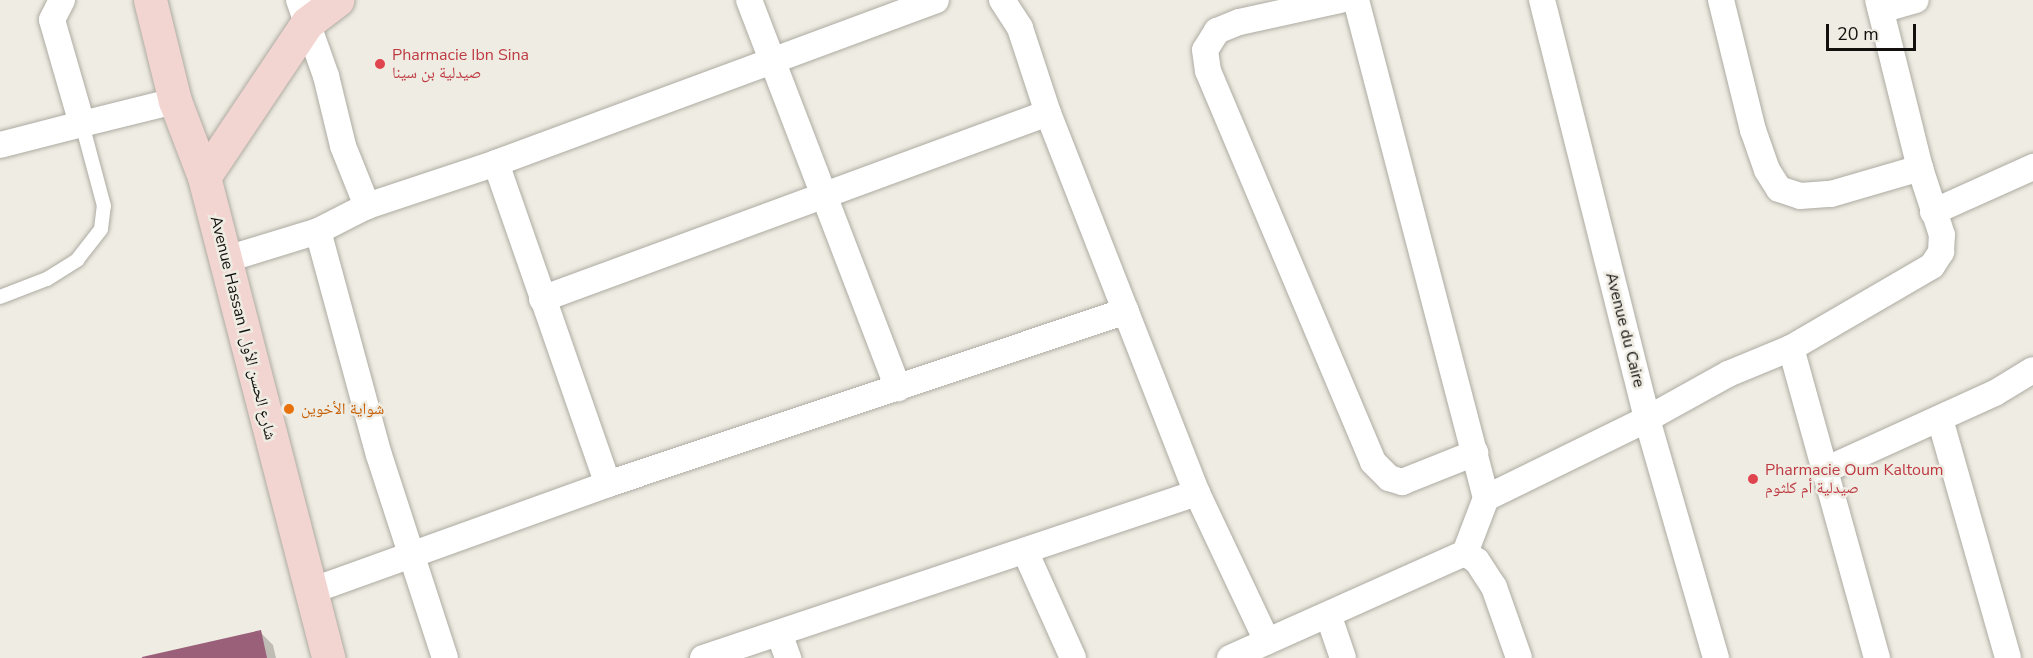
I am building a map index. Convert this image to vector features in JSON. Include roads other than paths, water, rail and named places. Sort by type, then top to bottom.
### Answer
[{"type":"main road","name":"Avenue Hassan I شارع الحسن الأول","points":[[150,0],[175,101],[204,177],[328,658]]},
{"type":"main road","points":[[204,177],[303,12],[337,0]]},
{"type":"street","points":[[748,0],[898,388]]},
{"type":"street","points":[[226,259],[318,231],[367,206],[496,163],[936,0]]},
{"type":"street","points":[[1002,0],[1020,28],[1048,113],[1197,492],[1267,641]]},
{"type":"street","points":[[1340,0],[1239,22],[1217,31],[1205,50],[1208,71],[1373,462],[1389,478],[1402,482],[1475,453]]},
{"type":"street","points":[[1230,658],[1329,617],[1466,553],[1486,498],[1356,0]]},
{"type":"street","name":"Avenue du Caire","points":[[1542,0],[1647,419],[1716,658]]},
{"type":"street","points":[[1721,0],[1753,130],[1767,170],[1779,189],[1800,196],[1831,195],[1920,168]]},
{"type":"street","points":[[1486,498],[1647,419],[1728,374],[1791,348],[1932,266],[1941,252],[1942,235],[1920,168],[1879,5],[1916,0]]},
{"type":"street","points":[[53,7],[82,124]]},
{"type":"street","points":[[303,12],[343,146],[367,206]]},
{"type":"street","points":[[0,145],[175,101]]},
{"type":"street","points":[[542,299],[1048,113]]},
{"type":"street","points":[[496,163],[608,484]]},
{"type":"street","points":[[1934,212],[2033,167]]},
{"type":"street","points":[[318,231],[408,553],[445,658]]},
{"type":"street","points":[[310,591],[408,553],[608,484],[1126,311]]},
{"type":"street","points":[[1791,348],[1877,658]]},
{"type":"street","points":[[1824,471],[2014,384],[2033,370]]},
{"type":"street","points":[[1940,419],[2008,658]]},
{"type":"street","points":[[703,658],[1197,492]]},
{"type":"street","points":[[1025,551],[1073,658]]},
{"type":"street","points":[[1466,553],[1477,561],[1494,587],[1519,658]]},
{"type":"street","points":[[1329,617],[1343,658]]},
{"type":"street","points":[[778,633],[788,658]]},
{"type":"lane","points":[[0,297],[47,279],[77,260],[101,229],[104,206],[82,124]]},
{"type":"place","name":"Pharmacie Ibn Sina صيدلية بن سينا","points":[[380,64]]},
{"type":"place","name":"شواية الأخوين","points":[[289,409]]},
{"type":"place","name":"Pharmacie Oum Kaltoum صيدلية أم كلثوم","points":[[1753,479]]}]
